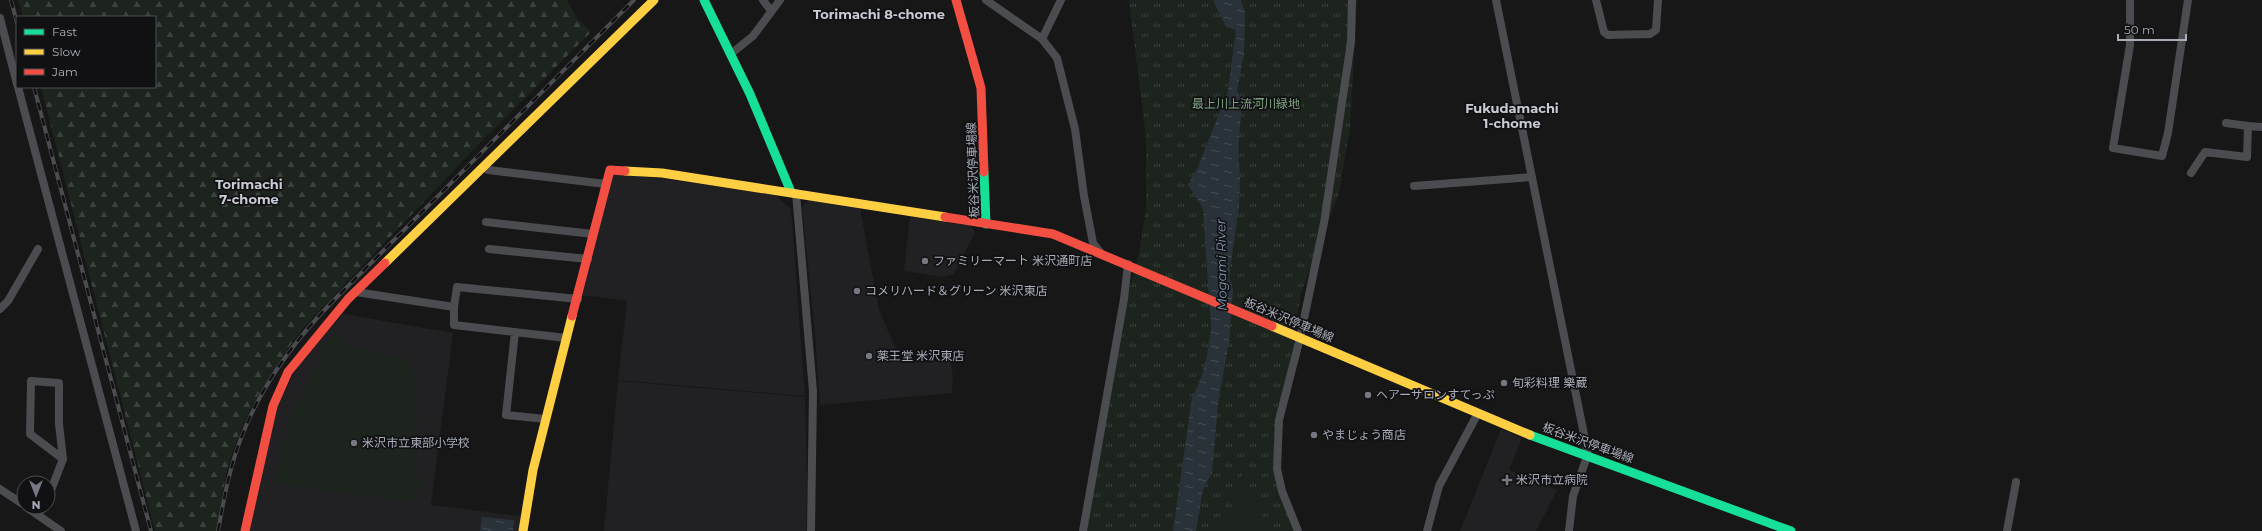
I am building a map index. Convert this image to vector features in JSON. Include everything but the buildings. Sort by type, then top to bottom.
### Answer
[{"type":"street","points":[[245,531],[273,406],[288,372],[310,344],[356,292],[654,0]]},
{"type":"street","points":[[704,0],[732,53],[769,133],[794,192],[813,391],[811,531]]},
{"type":"street","points":[[763,0],[771,11]]},
{"type":"street","points":[[732,53],[753,36],[780,0]]},
{"type":"street","name":"板谷米沢停車場線","points":[[956,0],[981,88],[986,224],[1053,234],[1289,332],[1524,433],[1588,454],[1791,531]]},
{"type":"street","points":[[986,0],[1042,39],[1057,58],[1075,129],[1084,196],[1093,243],[1101,253]]},
{"type":"street","points":[[1042,39],[1061,0]]},
{"type":"street","points":[[1298,531],[1282,491],[1277,469],[1279,420],[1300,338],[1324,223],[1351,42],[1352,0]]},
{"type":"street","points":[[1496,0],[1588,454],[1573,496],[1569,531]]},
{"type":"street","points":[[1596,0],[1604,32],[1608,36],[1650,34],[1656,30],[1658,0]]},
{"type":"street","points":[[2130,0],[2130,44],[2113,148],[2162,156],[2168,133],[2188,0]]},
{"type":"street","points":[[0,18],[16,80]]},
{"type":"street","points":[[18,88],[136,531]]},
{"type":"street","points":[[2226,123],[2262,127]]},
{"type":"street","points":[[2191,174],[2205,152],[2247,157],[2248,126]]},
{"type":"street","points":[[488,170],[606,184]]},
{"type":"street","points":[[523,531],[533,470],[610,170],[662,174],[794,192],[986,224]]},
{"type":"street","points":[[1414,186],[1532,177]]},
{"type":"street","points":[[486,222],[594,234]]},
{"type":"street","points":[[0,309],[8,301],[38,249]]},
{"type":"street","points":[[489,249],[588,259]]},
{"type":"street","points":[[1083,531],[1124,299],[1128,264]]},
{"type":"street","points":[[566,338],[454,325],[454,307],[457,287],[578,299]]},
{"type":"street","points":[[356,292],[454,307]]},
{"type":"street","points":[[515,332],[506,415],[546,419]]},
{"type":"street","points":[[56,477],[63,459],[59,424],[59,383],[31,381],[30,434],[63,459]]},
{"type":"street","points":[[1427,531],[1439,486],[1478,413]]},
{"type":"street","points":[[2007,531],[2016,482]]},
{"type":"street","points":[[0,489],[16,500]]},
{"type":"street","points":[[38,515],[61,531]]},
{"type":"shaded area","points":[[614,173],[773,193],[791,209],[805,396],[618,380],[627,301],[581,295]]},
{"type":"shaded area","points":[[811,199],[860,208],[879,310],[902,363],[950,361],[953,376],[952,393],[820,405],[815,334],[802,206]]},
{"type":"shaded area","name":"ファミリーマート 米沢通町店","points":[[910,217],[971,226],[975,232],[954,274],[943,277],[904,271]]},
{"type":"shaded area","name":"米沢市立東部小学校","points":[[344,314],[453,333],[431,505],[521,516],[520,531],[247,531],[277,406],[294,374],[313,345]]},
{"type":"shaded area","points":[[618,381],[805,397],[807,480],[806,531],[604,531]]},
{"type":"shaded area","name":"米沢市立病院","points":[[1501,429],[1522,438],[1509,470],[1557,490],[1536,531],[1460,531]]},
{"type":"green space","points":[[18,0],[567,0],[577,18],[591,32],[479,144],[306,325],[280,359],[257,396],[247,416],[231,456],[222,497],[217,531],[155,531],[41,88],[156,88],[156,16],[23,16]]},
{"type":"green space","name":"最上川上流河川緑地","points":[[1129,0],[1357,0],[1350,128],[1339,193],[1301,293],[1293,348],[1276,419],[1273,469],[1295,531],[1085,531],[1127,299],[1140,249],[1146,208],[1146,138]]},
{"type":"green space","points":[[335,335],[350,347],[408,359],[417,384],[414,398],[418,426],[412,439],[413,465],[421,482],[415,502],[285,485],[274,480],[293,409],[321,361],[320,349]]},
{"type":"green space","points":[[1243,470],[1268,531],[1224,531]]},
{"type":"water","name":"Mogami River","points":[[1213,0],[1241,0],[1245,13],[1244,53],[1237,91],[1242,101],[1238,152],[1240,179],[1239,207],[1229,276],[1233,290],[1229,341],[1218,404],[1212,473],[1203,489],[1196,531],[1173,531],[1192,398],[1200,381],[1205,363],[1211,326],[1203,208],[1188,185],[1198,167],[1228,91],[1236,30],[1226,27]]},
{"type":"water","points":[[482,517],[514,520],[513,531],[480,531]]},
{"type":"railway","points":[[11,0],[16,19]]},
{"type":"railway","points":[[218,531],[231,469],[243,433],[270,380],[305,331],[318,316],[634,0]]},
{"type":"railway","points":[[34,88],[151,531]]},
{"type":"traffic: fast","points":[[704,0],[750,94],[791,192]]},
{"type":"traffic: fast","points":[[984,172],[986,224]]},
{"type":"traffic: fast","points":[[1530,435],[1791,531]]},
{"type":"traffic: slow","points":[[385,263],[654,0]]},
{"type":"traffic: slow","points":[[625,171],[662,173],[945,217]]},
{"type":"traffic: slow","points":[[523,531],[533,470],[572,316]]},
{"type":"traffic: slow","points":[[1272,326],[1530,435]]},
{"type":"traffic: jam","points":[[956,0],[981,88],[984,172]]},
{"type":"traffic: jam","points":[[572,316],[610,170],[625,171]]},
{"type":"traffic: jam","points":[[945,217],[1053,234],[1272,326]]},
{"type":"traffic: jam","points":[[245,531],[273,406],[288,372],[348,299],[385,263]]},
{"type":"place","name":"ファミリーマート 米沢通町店","points":[[925,261]]},
{"type":"place","name":"コメリハード＆グリーン 米沢東店","points":[[857,291]]},
{"type":"place","name":"薬王堂 米沢東店","points":[[869,356]]},
{"type":"place","name":"旬彩料理 樂蔵","points":[[1504,383]]},
{"type":"place","name":"ヘアーサロンすてっぷ","points":[[1368,395]]},
{"type":"place","name":"やまじょう商店","points":[[1314,435]]},
{"type":"place","name":"米沢市立東部小学校","points":[[354,443]]},
{"type":"place","name":"米沢市立病院","points":[[1507,480]]},
{"type":"district","name":"Torimachi 8-chome","points":[[879,14]]},
{"type":"district","name":"Fukudamachi 1-chome","points":[[1512,116]]},
{"type":"district","name":"Torimachi 7-chome","points":[[249,192]]}]
